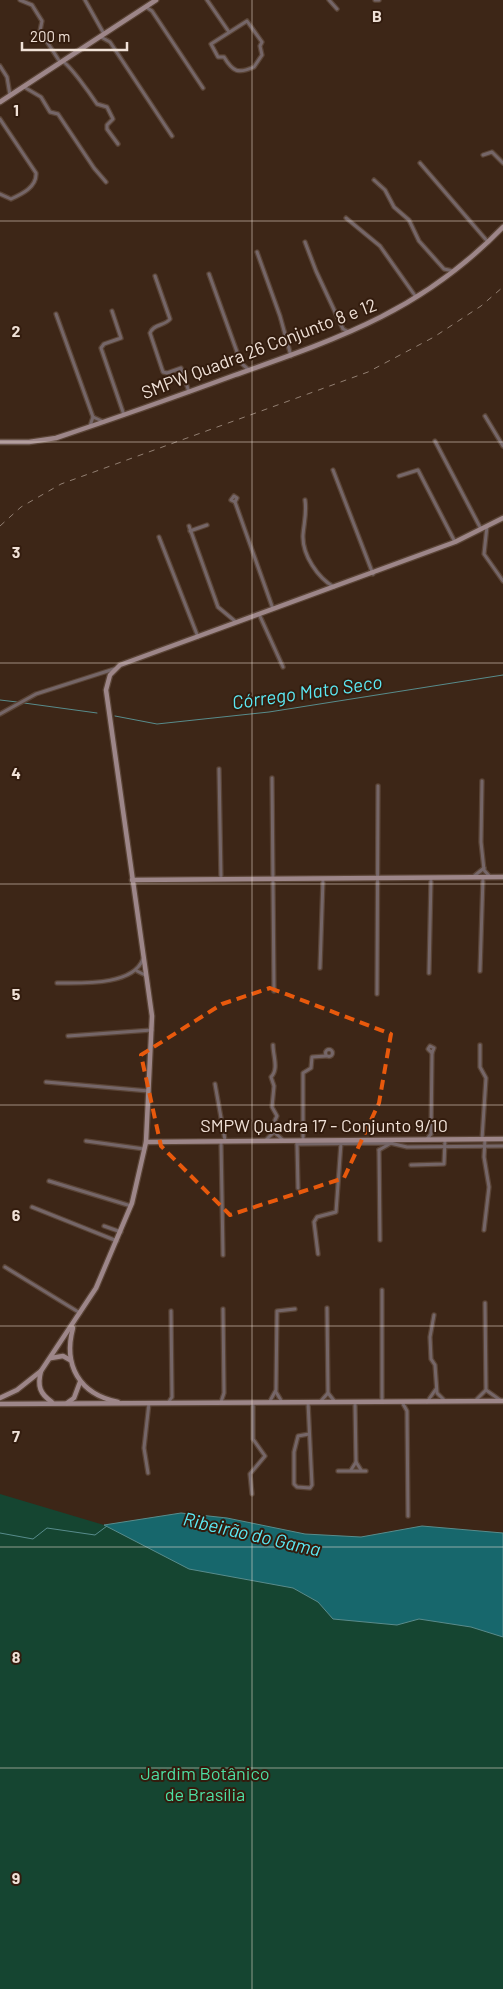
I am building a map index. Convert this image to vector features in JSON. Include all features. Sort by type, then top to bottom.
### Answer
[{"type":"street","points":[[20,0],[32,4],[42,21],[40,31],[77,79],[85,85],[97,104],[107,107],[113,119],[107,125],[107,129],[118,144]]},
{"type":"street","points":[[85,0],[102,35],[110,42],[172,136]]},
{"type":"street","points":[[145,0],[203,88]]},
{"type":"street","points":[[0,102],[156,0]]},
{"type":"street","points":[[207,0],[229,32]]},
{"type":"street","points":[[330,0],[337,10]]},
{"type":"street","points":[[245,22],[250,23],[262,42],[260,46],[262,55],[258,65],[244,72],[237,72],[233,70],[224,56],[218,57],[211,44],[229,32],[245,22]]},
{"type":"street","points":[[0,66],[7,77],[10,95]]},
{"type":"street","points":[[24,86],[41,97],[50,112],[58,114],[94,168],[106,182]]},
{"type":"street","points":[[0,119],[36,173],[37,178],[34,184],[11,199],[0,194]]},
{"type":"street","points":[[483,155],[492,152],[503,163]]},
{"type":"street","points":[[420,164],[488,243]]},
{"type":"street","points":[[374,180],[386,190],[394,207],[409,220],[419,240],[444,269],[455,272]]},
{"type":"street","points":[[346,218],[380,246],[417,297]]},
{"type":"street","name":"SMPW Quadra 26 Conjunto 8 e 12","points":[[0,442],[29,442],[56,438],[291,356],[350,333],[417,297],[455,272],[503,227]]},
{"type":"street","points":[[305,242],[316,271],[343,329],[350,333]]},
{"type":"street","points":[[257,252],[280,316],[291,356]]},
{"type":"street","points":[[443,280],[444,269]]},
{"type":"street","points":[[209,274],[241,363],[249,370]]},
{"type":"street","points":[[155,276],[170,319],[167,323],[153,328],[150,333],[164,372],[181,368],[189,392]]},
{"type":"street","points":[[112,310],[121,338],[104,344],[101,348],[124,415]]},
{"type":"street","points":[[56,314],[94,417],[104,422]]},
{"type":"street","points":[[340,337],[343,329]]},
{"type":"street","points":[[237,374],[241,363]]},
{"type":"street","points":[[485,416],[503,446]]},
{"type":"street","points":[[89,427],[94,417]]},
{"type":"street","points":[[435,441],[482,529]]},
{"type":"street","points":[[333,470],[373,574]]},
{"type":"street","points":[[400,476],[418,470],[455,542]]},
{"type":"street","points":[[304,500],[307,515],[304,544],[319,577],[335,587]]},
{"type":"street","points":[[235,502],[273,609]]},
{"type":"street","points":[[0,714],[36,694],[114,669],[259,614],[373,574],[455,542],[503,518]]},
{"type":"street","points":[[190,531],[207,525]]},
{"type":"street","points":[[189,526],[218,607],[236,623]]},
{"type":"street","points":[[487,526],[484,554],[503,581]]},
{"type":"street","points":[[159,537],[198,637]]},
{"type":"street","points":[[259,614],[283,667]]},
{"type":"street","points":[[0,1398],[17,1390],[41,1372],[96,1288],[118,1241],[131,1206],[145,1150],[153,1030],[106,690],[110,675],[114,669]]},
{"type":"street","points":[[219,769],[221,879]]},
{"type":"street","points":[[272,778],[274,990]]},
{"type":"street","points":[[482,781],[481,837],[484,867],[486,874],[490,877]]},
{"type":"street","points":[[377,994],[378,786]]},
{"type":"street","points":[[472,878],[484,867]]},
{"type":"street","points":[[370,879],[375,876],[379,868]]},
{"type":"street","points":[[480,971],[483,877]]},
{"type":"street","points":[[132,880],[503,877]]},
{"type":"street","points":[[429,972],[431,878]]},
{"type":"street","points":[[320,968],[323,879]]},
{"type":"street","points":[[57,982],[101,981],[128,975],[137,971],[143,959]]},
{"type":"street","points":[[137,971],[145,975]]},
{"type":"street","points":[[68,1036],[153,1030]]},
{"type":"street","points":[[480,1044],[480,1066],[486,1078],[484,1157],[489,1188],[484,1230]]},
{"type":"street","points":[[266,1140],[274,1132],[277,1116],[272,1107],[274,1086],[271,1077],[276,1067],[273,1045]]},
{"type":"street","points":[[426,1140],[431,1134],[432,1053]]},
{"type":"street","points":[[303,1140],[303,1073],[311,1068],[312,1057],[326,1056]]},
{"type":"street","points":[[46,1082],[150,1091]]},
{"type":"street","points":[[215,1084],[223,1134],[221,1140],[223,1255]]},
{"type":"street","points":[[274,1132],[283,1140]]},
{"type":"street","points":[[221,1140],[223,1134]]},
{"type":"street","points":[[304,1134],[309,1140]]},
{"type":"street","points":[[431,1134],[437,1140]]},
{"type":"street","name":"SMPW Quadra 17 - Conjunto 9/10","points":[[146,1142],[283,1140],[297,1142],[309,1140],[341,1142],[363,1140],[392,1142],[503,1139]]},
{"type":"street","points":[[363,1140],[379,1150]]},
{"type":"street","points":[[410,1165],[444,1164],[445,1140]]},
{"type":"street","points":[[86,1141],[145,1150]]},
{"type":"street","points":[[298,1188],[297,1142],[369,1144],[392,1142],[407,1147],[445,1146],[484,1141],[503,1146]]},
{"type":"street","points":[[318,1254],[314,1222],[317,1216],[336,1212],[341,1142]]},
{"type":"street","points":[[379,1150],[392,1142]]},
{"type":"street","points":[[379,1150],[380,1240]]},
{"type":"street","points":[[49,1181],[131,1206]]},
{"type":"street","points":[[32,1207],[118,1241]]},
{"type":"street","points":[[104,1226],[121,1232]]},
{"type":"street","points":[[5,1267],[81,1313]]},
{"type":"street","points":[[382,1290],[382,1402]]},
{"type":"street","points":[[475,1401],[486,1390],[485,1303]]},
{"type":"street","points":[[270,1402],[276,1390],[277,1311],[295,1308]]},
{"type":"street","points":[[327,1308],[328,1393],[336,1402]]},
{"type":"street","points":[[221,1402],[224,1393],[223,1309]]},
{"type":"street","points":[[168,1403],[172,1397],[172,1311]]},
{"type":"street","points":[[434,1314],[430,1336],[431,1359],[435,1365],[436,1388],[445,1401]]},
{"type":"street","points":[[74,1324],[70,1342],[70,1360],[80,1382],[93,1393],[124,1403]]},
{"type":"street","points":[[51,1358],[63,1356],[70,1360]]},
{"type":"street","points":[[41,1372],[39,1385],[41,1391],[53,1403]]},
{"type":"street","points":[[65,1404],[74,1398],[80,1382]]},
{"type":"street","points":[[427,1402],[436,1388]]},
{"type":"street","points":[[276,1390],[282,1402]]},
{"type":"street","points":[[486,1390],[502,1401]]},
{"type":"street","points":[[224,1393],[230,1402]]},
{"type":"street","points":[[320,1402],[328,1393]]},
{"type":"street","points":[[172,1397],[177,1403]]},
{"type":"street","points":[[0,1404],[502,1401]]},
{"type":"street","points":[[252,1494],[250,1474],[264,1456],[253,1439],[253,1402]]},
{"type":"street","points":[[308,1402],[309,1434],[312,1453],[312,1485],[310,1488],[298,1487],[294,1484],[294,1452],[298,1436],[309,1434]]},
{"type":"street","points":[[351,1470],[356,1462],[355,1402]]},
{"type":"street","points":[[402,1402],[407,1410],[408,1516]]},
{"type":"street","points":[[407,1410],[412,1402]]},
{"type":"street","points":[[148,1473],[144,1448],[149,1403]]},
{"type":"street","points":[[338,1471],[364,1471],[356,1462]]},
{"type":"highlighted area","points":[[270,988],[391,1034],[379,1103],[344,1178],[230,1215],[161,1146],[141,1055],[222,1004]]},
{"type":"green space","name":"Jardim Botânico de Brasília","points":[[0,1494],[104,1525],[153,1550],[249,1580],[293,1588],[318,1602],[333,1619],[397,1625],[419,1619],[471,1627],[503,1637],[503,1989],[0,1989]]},
{"type":"water","points":[[181,1513],[227,1518],[305,1534],[361,1537],[422,1526],[503,1533],[503,1637],[471,1627],[419,1619],[397,1625],[333,1619],[318,1602],[293,1588],[189,1569],[104,1525]]},
{"type":"waterway","name":"Córrego Mato Seco","points":[[115,716],[157,724],[269,712],[503,675]]},
{"type":"waterway","name":"Córrego Mato Seco","points":[[0,700],[17,702]]},
{"type":"waterway","name":"Córrego Mato Seco","points":[[24,703],[97,713]]},
{"type":"waterway","name":"Ribeirão do Gama","points":[[0,1533],[33,1539],[47,1528],[95,1535],[107,1526]]},
{"type":"railway","points":[[0,526],[21,507],[61,484],[368,372],[434,337],[481,306],[503,287]]}]
